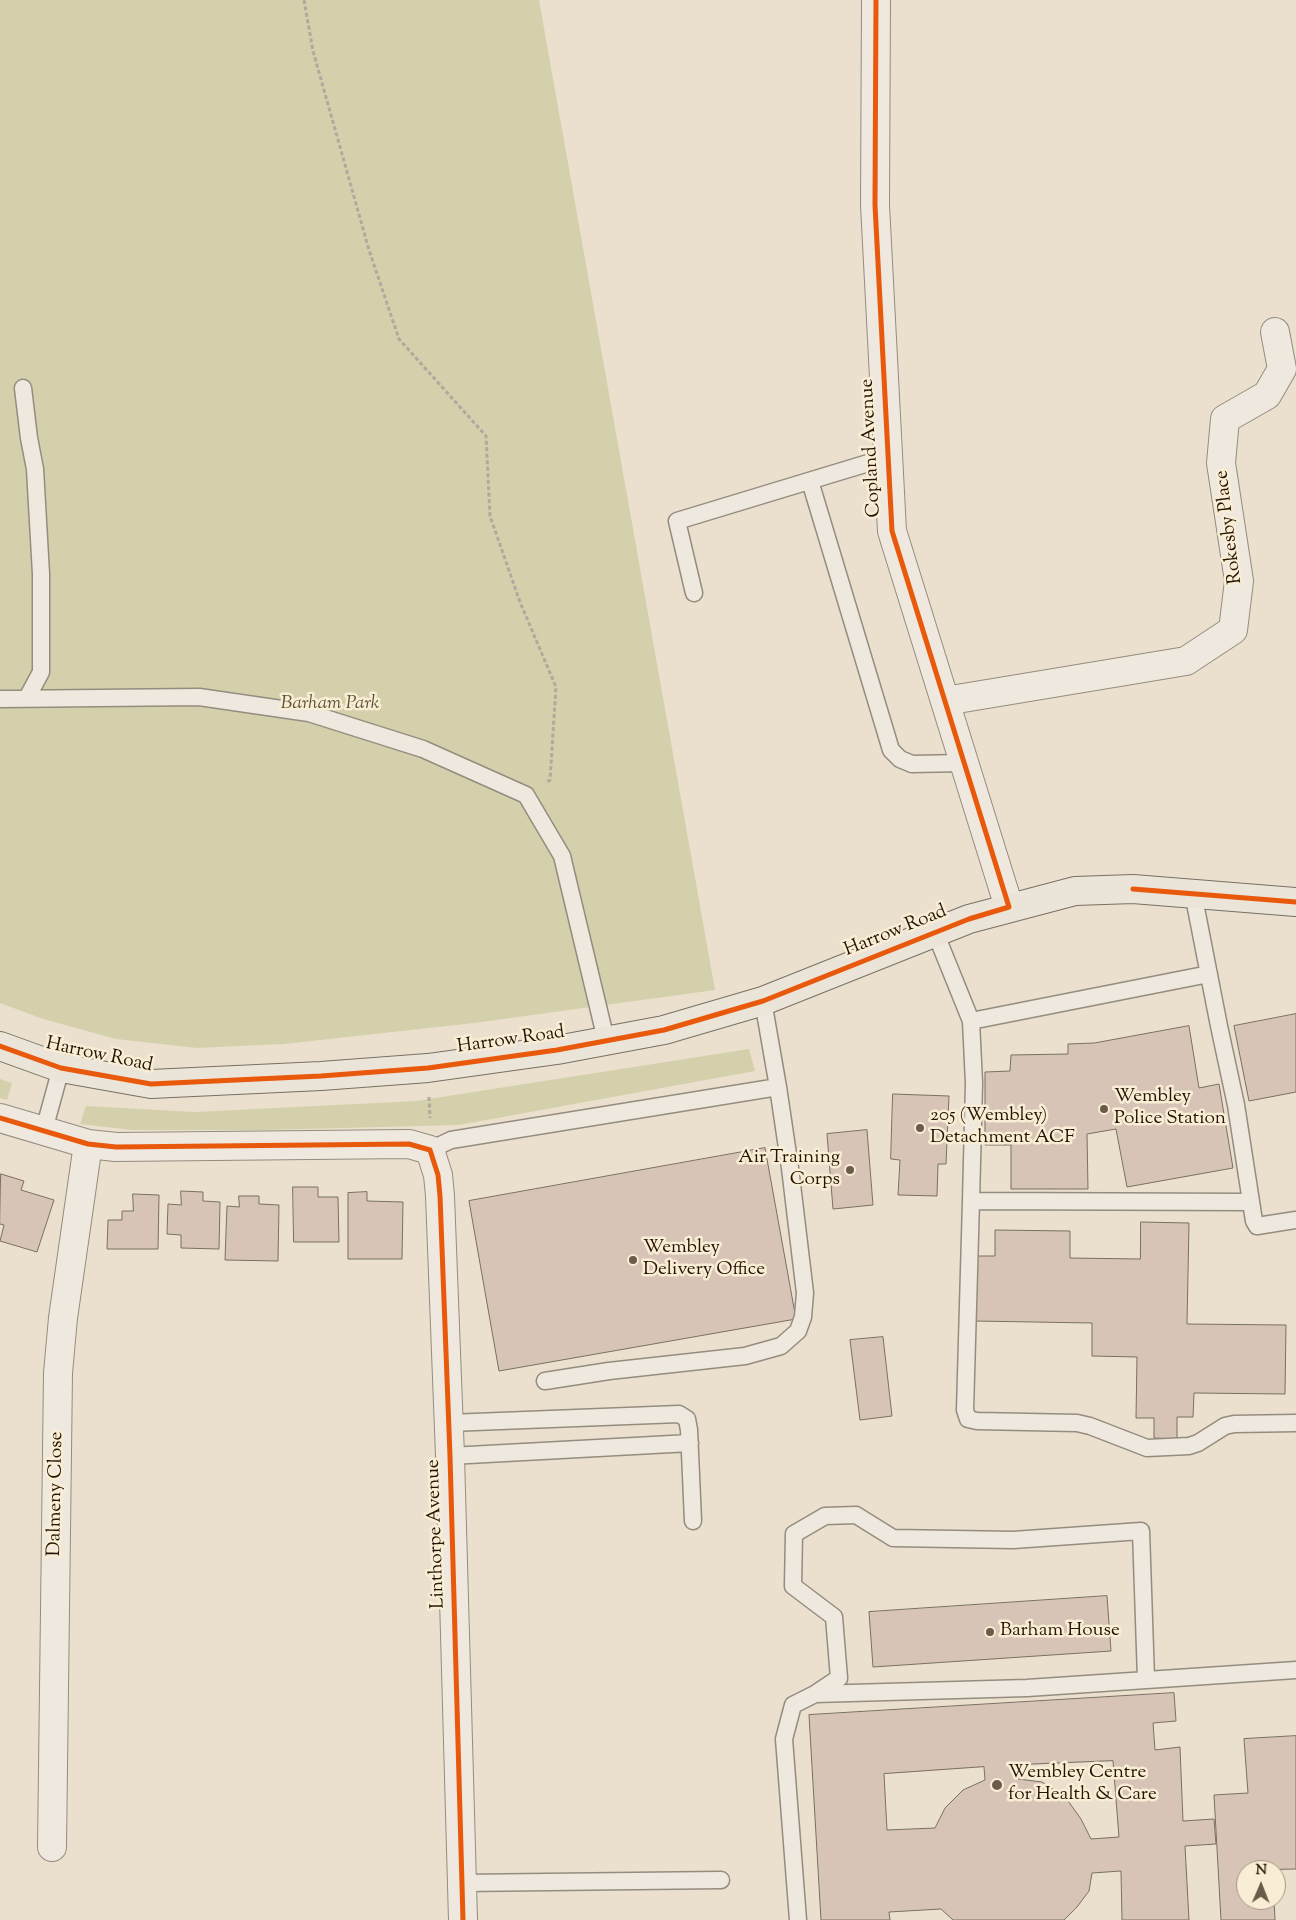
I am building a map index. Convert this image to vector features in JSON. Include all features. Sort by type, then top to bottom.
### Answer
[{"type":"main road","name":"Harrow Road","points":[[0,1046],[61,1068],[151,1084],[320,1076],[428,1068],[557,1050],[664,1030],[763,1001],[969,919],[1075,891],[1133,889],[1296,902]]},
{"type":"street","name":"Copland Avenue","points":[[876,0],[875,205],[892,531],[1009,907]]},
{"type":"street","name":"Rokesby Place","points":[[945,701],[1186,661],[1233,630],[1239,581],[1222,463],[1225,419],[1267,395],[1282,369],[1275,332]]},
{"type":"street","points":[[0,1118],[88,1144],[116,1147],[409,1144],[425,1148]]},
{"type":"street","name":"Dalmeny Close","points":[[52,1847],[58,1373],[63,1318],[88,1144]]},
{"type":"street","name":"Linthorpe Avenue","points":[[425,1148],[438,1175],[440,1196],[449,1423],[463,1920]]},
{"type":"lane","points":[[23,388],[35,469],[41,574],[41,672],[27,698]]},
{"type":"lane","points":[[694,593],[677,521],[888,457]]},
{"type":"lane","points":[[810,481],[891,750],[900,759],[912,764],[964,763]]},
{"type":"lane","points":[[0,699],[200,697],[309,713],[423,749],[526,794],[562,856],[606,1040]]},
{"type":"lane","points":[[1193,893],[1236,1105],[1254,1221],[1258,1226],[1296,1220]]},
{"type":"lane","points":[[935,932],[971,1021],[974,1083],[965,1410],[968,1419],[1090,1426],[1147,1448],[1189,1446],[1198,1443],[1225,1426],[1234,1424],[1296,1422]]},
{"type":"lane","points":[[971,1021],[1209,974]]},
{"type":"lane","points":[[545,1381],[610,1371],[745,1356],[781,1346],[798,1331],[804,1317],[805,1293],[778,1087],[763,1001]]},
{"type":"lane","points":[[44,1130],[61,1068]]},
{"type":"lane","points":[[425,1148],[451,1140],[778,1087]]},
{"type":"lane","points":[[971,1201],[1251,1202]]},
{"type":"lane","points":[[449,1423],[679,1414],[687,1419],[690,1444],[693,1520]]},
{"type":"lane","points":[[450,1456],[690,1444]]},
{"type":"lane","points":[[798,1920],[784,1739],[793,1705],[815,1694],[839,1678],[834,1617],[793,1586],[794,1534],[825,1516],[856,1515],[893,1538],[1013,1540],[1141,1531],[1146,1679]]},
{"type":"lane","points":[[815,1694],[1027,1688],[1296,1670]]},
{"type":"lane","points":[[462,1883],[721,1880]]},
{"type":"path","points":[[304,0],[313,51],[369,250],[399,339],[486,436],[490,516],[520,602],[556,687],[550,780],[526,794]]},
{"type":"path","points":[[425,1148],[430,1131],[428,1068]]},
{"type":"green space","name":"Barham Park","points":[[0,0],[539,0],[715,990],[474,1023],[284,1044],[197,1048],[116,1039],[43,1019],[0,1003]]},
{"type":"green space","points":[[749,1049],[755,1071],[459,1125],[264,1130],[132,1130],[80,1124],[86,1106],[195,1112],[416,1101]]},
{"type":"green space","points":[[0,1079],[12,1083],[7,1100],[0,1098]]},
{"type":"building","points":[[1296,1014],[1296,1092],[1249,1101],[1234,1026]]},
{"type":"building","name":"Wembley Police Station","points":[[1189,1026],[1199,1088],[1219,1084],[1233,1168],[1127,1187],[1116,1129],[1087,1134],[1088,1189],[1011,1189],[1011,1145],[985,1145],[985,1072],[1010,1071],[1011,1055],[1068,1054],[1068,1044],[1094,1043]]},
{"type":"building","name":"205 (Wembley) Detachment ACF","points":[[893,1094],[949,1096],[946,1164],[938,1164],[937,1196],[898,1195],[900,1160],[891,1159]]},
{"type":"building","name":"Air Training Corps","points":[[867,1130],[873,1205],[833,1209],[827,1134]]},
{"type":"building","name":"Wembley Delivery Office","points":[[765,1148],[796,1319],[499,1371],[469,1201]]},
{"type":"building","points":[[1,1174],[24,1181],[21,1190],[54,1200],[37,1252],[0,1241],[4,1225],[0,1224]]},
{"type":"building","points":[[293,1187],[318,1187],[318,1197],[338,1197],[339,1242],[294,1242]]},
{"type":"building","points":[[181,1191],[203,1192],[203,1201],[220,1202],[219,1249],[181,1248],[181,1235],[167,1234],[168,1204],[181,1205]]},
{"type":"building","points":[[367,1192],[367,1201],[403,1202],[402,1259],[348,1259],[348,1193]]},
{"type":"building","points":[[133,1194],[159,1195],[158,1249],[107,1249],[108,1220],[122,1220],[122,1211],[133,1211]]},
{"type":"building","points":[[239,1196],[259,1196],[259,1204],[279,1205],[278,1261],[225,1260],[227,1206],[239,1207]]},
{"type":"building","points":[[1141,1222],[1189,1223],[1187,1324],[1286,1325],[1285,1394],[1194,1393],[1193,1417],[1177,1417],[1177,1439],[1154,1438],[1154,1418],[1136,1418],[1137,1357],[1092,1356],[1092,1323],[974,1321],[975,1256],[995,1256],[995,1230],[1070,1231],[1070,1258],[1140,1259]]},
{"type":"building","points":[[883,1337],[892,1416],[860,1420],[850,1340]]},
{"type":"building","name":"Barham House","points":[[1107,1596],[1111,1651],[873,1667],[869,1612]]},
{"type":"building","name":"Wembley Centre for Health & Care","points":[[1174,1693],[1176,1721],[1153,1723],[1155,1750],[1180,1747],[1183,1821],[1214,1819],[1216,1844],[1185,1846],[1189,1920],[1122,1920],[1121,1871],[1092,1873],[1089,1891],[1064,1920],[953,1920],[941,1909],[889,1912],[890,1920],[821,1920],[809,1715]],"holes":[[[1113,1761],[1119,1837],[1091,1839],[1081,1819],[1066,1798],[1042,1782],[1018,1779],[1019,1765]],[[984,1767],[985,1780],[963,1790],[945,1808],[935,1828],[887,1830],[884,1774]]]},
{"type":"building","points":[[1296,1736],[1296,1869],[1286,1869],[1286,1860],[1236,1860],[1236,1910],[1274,1910],[1275,1920],[1221,1920],[1214,1795],[1248,1793],[1244,1739]]},
{"type":"cycle path","points":[[0,1046],[61,1068],[151,1084],[321,1076],[428,1068],[557,1050],[664,1030],[763,1001],[969,919],[1009,907],[892,531],[875,205],[876,0]]},
{"type":"cycle path","points":[[1133,889],[1296,902]]},
{"type":"cycle path","points":[[0,1118],[88,1144],[116,1147],[409,1144],[430,1150],[438,1175],[440,1196],[450,1456],[463,1920]]},
{"type":"place","name":"Wembley Police Station","points":[[1104,1109]]},
{"type":"place","name":"205 (Wembley) Detachment ACF","points":[[920,1128]]},
{"type":"place","name":"Air Training Corps","points":[[850,1170]]},
{"type":"place","name":"Wembley Delivery Office","points":[[633,1260]]},
{"type":"place","name":"Barham House","points":[[990,1632]]},
{"type":"place","name":"Wembley Centre for Health & Care","points":[[997,1785]]}]
